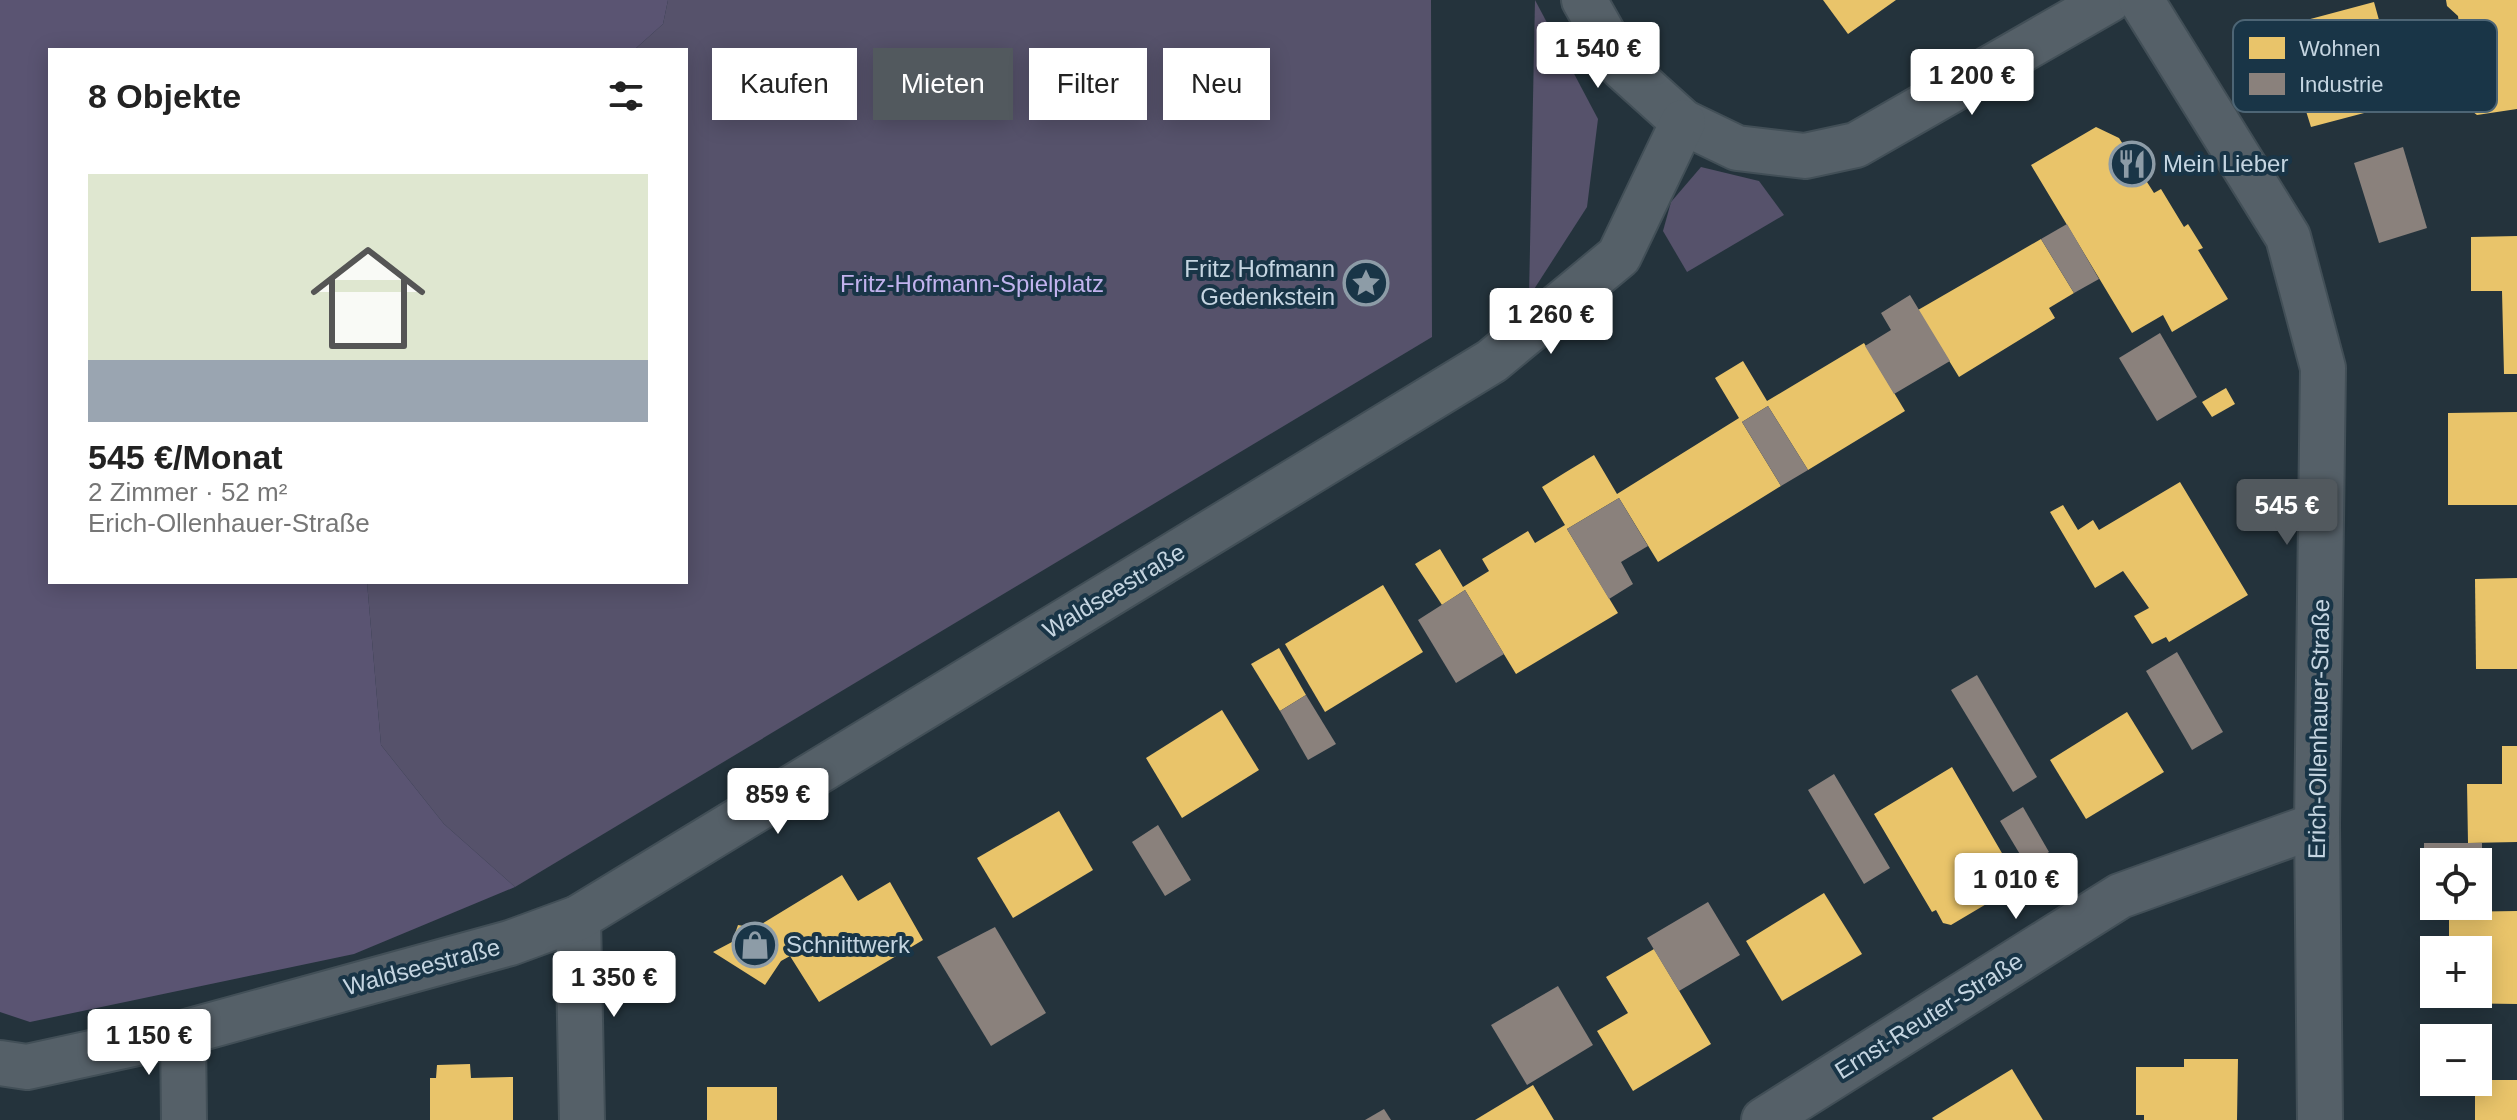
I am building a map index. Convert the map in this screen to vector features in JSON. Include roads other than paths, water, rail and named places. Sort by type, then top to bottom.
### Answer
[{"type":"street","points":[[1584,0],[1622,67],[1683,122],[1737,148],[1805,156],[1856,145],[2109,0]]},
{"type":"street","name":"Erich-Ollenhauer-Straße","points":[[2141,0],[2288,237],[2323,368],[2317,825],[2320,1120]]},
{"type":"street","name":"Waldseestraße","points":[[0,1063],[27,1067],[183,1033],[510,943],[578,918],[1492,361],[1619,256],[1683,122]]},
{"type":"street","name":"Ernst-Reuter-Straße","points":[[1764,1120],[2120,896],[2317,825]]},
{"type":"street","points":[[578,918],[582,1120]]},
{"type":"street","points":[[183,1033],[184,1120]]},
{"type":"place","name":"Mein Lieber","points":[[2132,164]]},
{"type":"place","name":"Fritz Hofmann Gedenkstein","points":[[1366,283]]},
{"type":"place","name":"Schnittwerk","points":[[755,945]]},
{"type":"park label","name":"Fritz-Hofmann-Spielplatz","points":[[972,284]]}]
